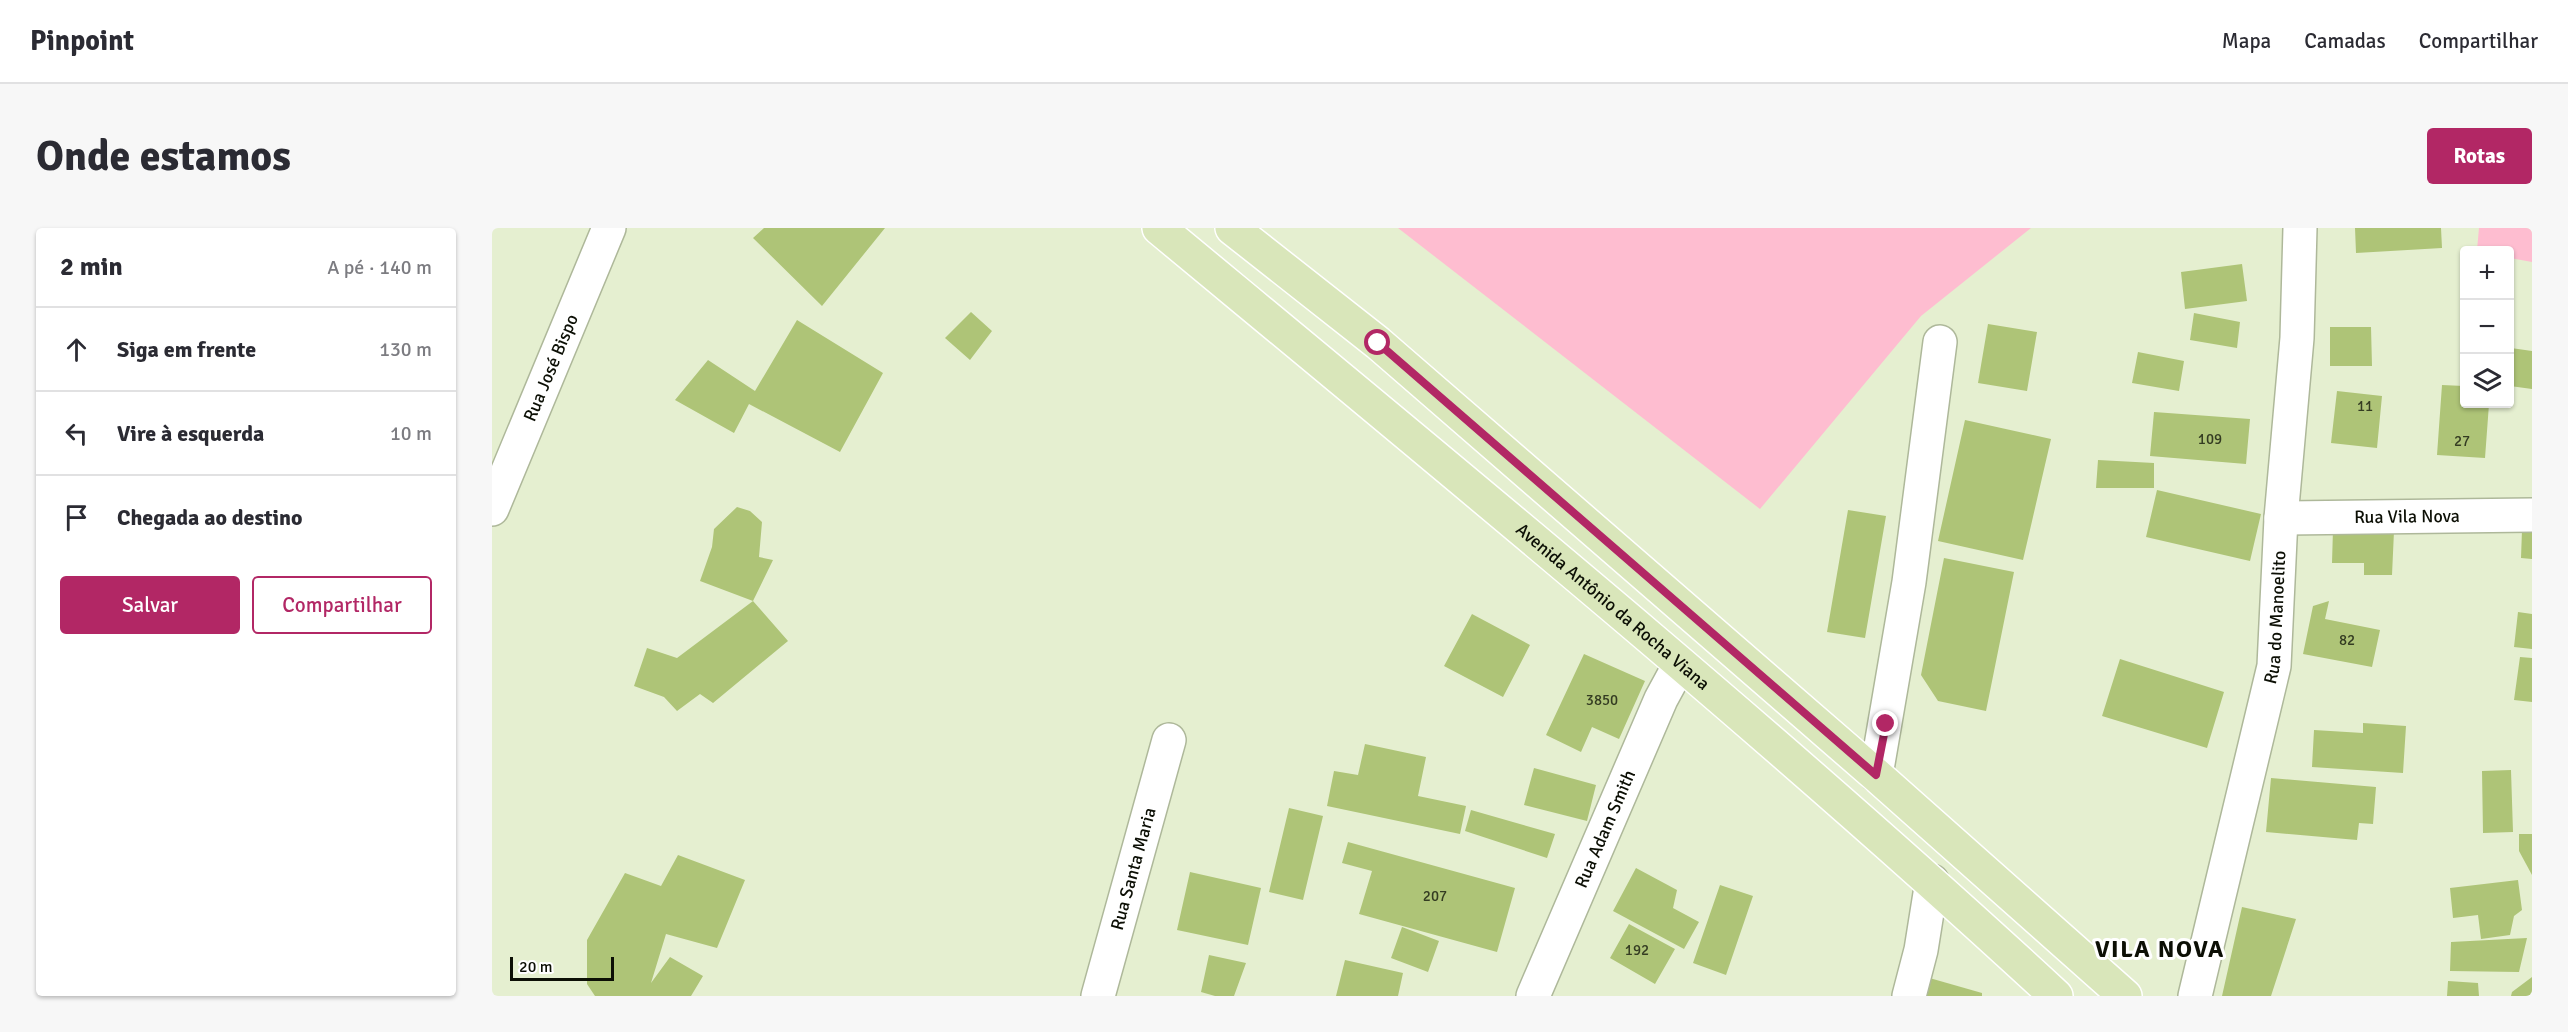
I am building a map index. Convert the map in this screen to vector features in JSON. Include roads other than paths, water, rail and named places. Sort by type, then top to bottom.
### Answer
[{"type":"main road","name":"Avenida Antônio da Rocha Viana","points":[[1159,228],[1680,664],[1932,881],[2056,996]]},
{"type":"main road","points":[[1232,228],[1378,343],[1876,775],[2125,996]]},
{"type":"street","name":"Rua José Bispo","points":[[492,509],[609,228]]},
{"type":"street","name":"Rua do Manoelito","points":[[2195,996],[2274,666],[2281,518],[2297,338],[2300,228]]},
{"type":"street","points":[[1876,775],[1908,582],[1940,342]]},
{"type":"street","name":"Rua Vila Nova","points":[[2281,518],[2532,515]]},
{"type":"street","name":"Rua Adam Smith","points":[[1533,996],[1661,699],[1680,664]]},
{"type":"street","name":"Rua Santa Maria","points":[[1098,996],[1169,740]]},
{"type":"street","points":[[1909,996],[1921,950],[1932,881]]},
{"type":"district","name":"VILA NOVA","points":[[2160,949]]}]
